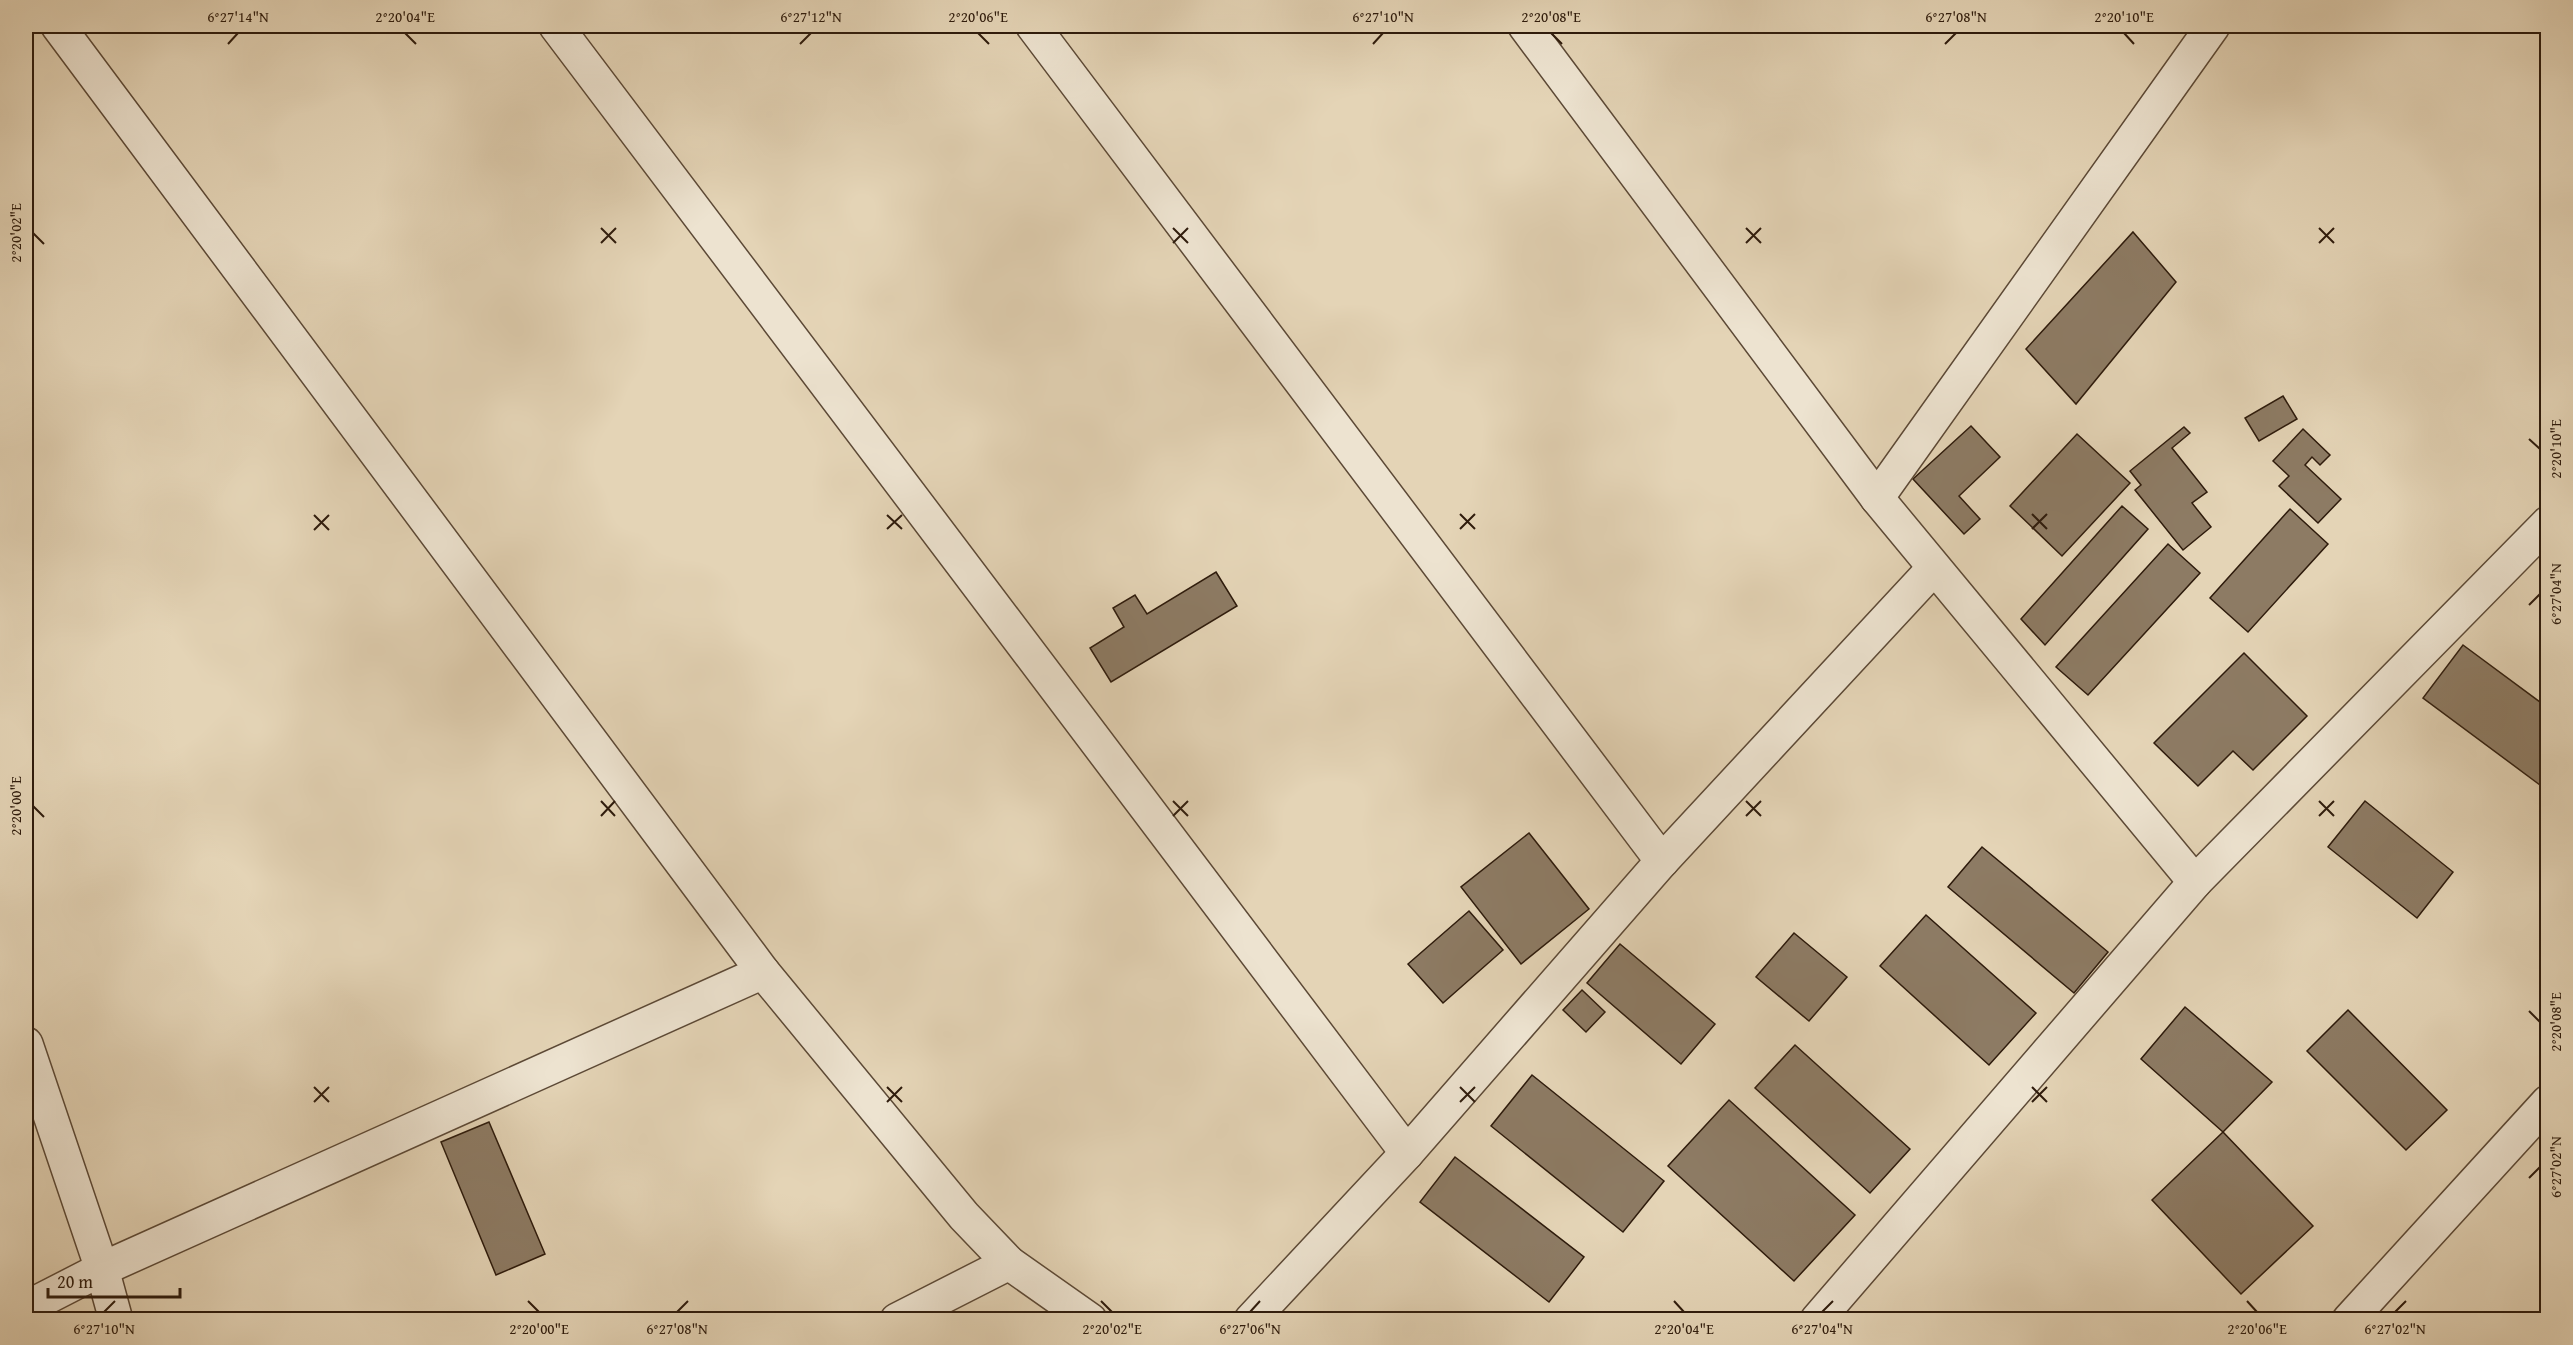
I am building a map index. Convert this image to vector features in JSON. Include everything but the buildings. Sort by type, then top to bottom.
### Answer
[{"type":"street","points":[[58,26],[763,972],[964,1216],[1010,1263],[1090,1320]]},
{"type":"street","points":[[556,26],[1407,1154]]},
{"type":"street","points":[[1033,26],[1662,861]]},
{"type":"street","points":[[1525,26],[1876,498],[2195,882]]},
{"type":"street","points":[[1876,498],[2213,26]]},
{"type":"street","points":[[1817,1320],[2195,882],[2547,523]]},
{"type":"street","points":[[1251,1320],[1407,1154],[1662,861],[1934,568]]},
{"type":"street","points":[[26,1308],[102,1269],[763,972]]},
{"type":"street","points":[[26,1044],[102,1269],[116,1320]]},
{"type":"street","points":[[2349,1320],[2547,1102]]},
{"type":"street","points":[[897,1320],[1010,1263]]}]
